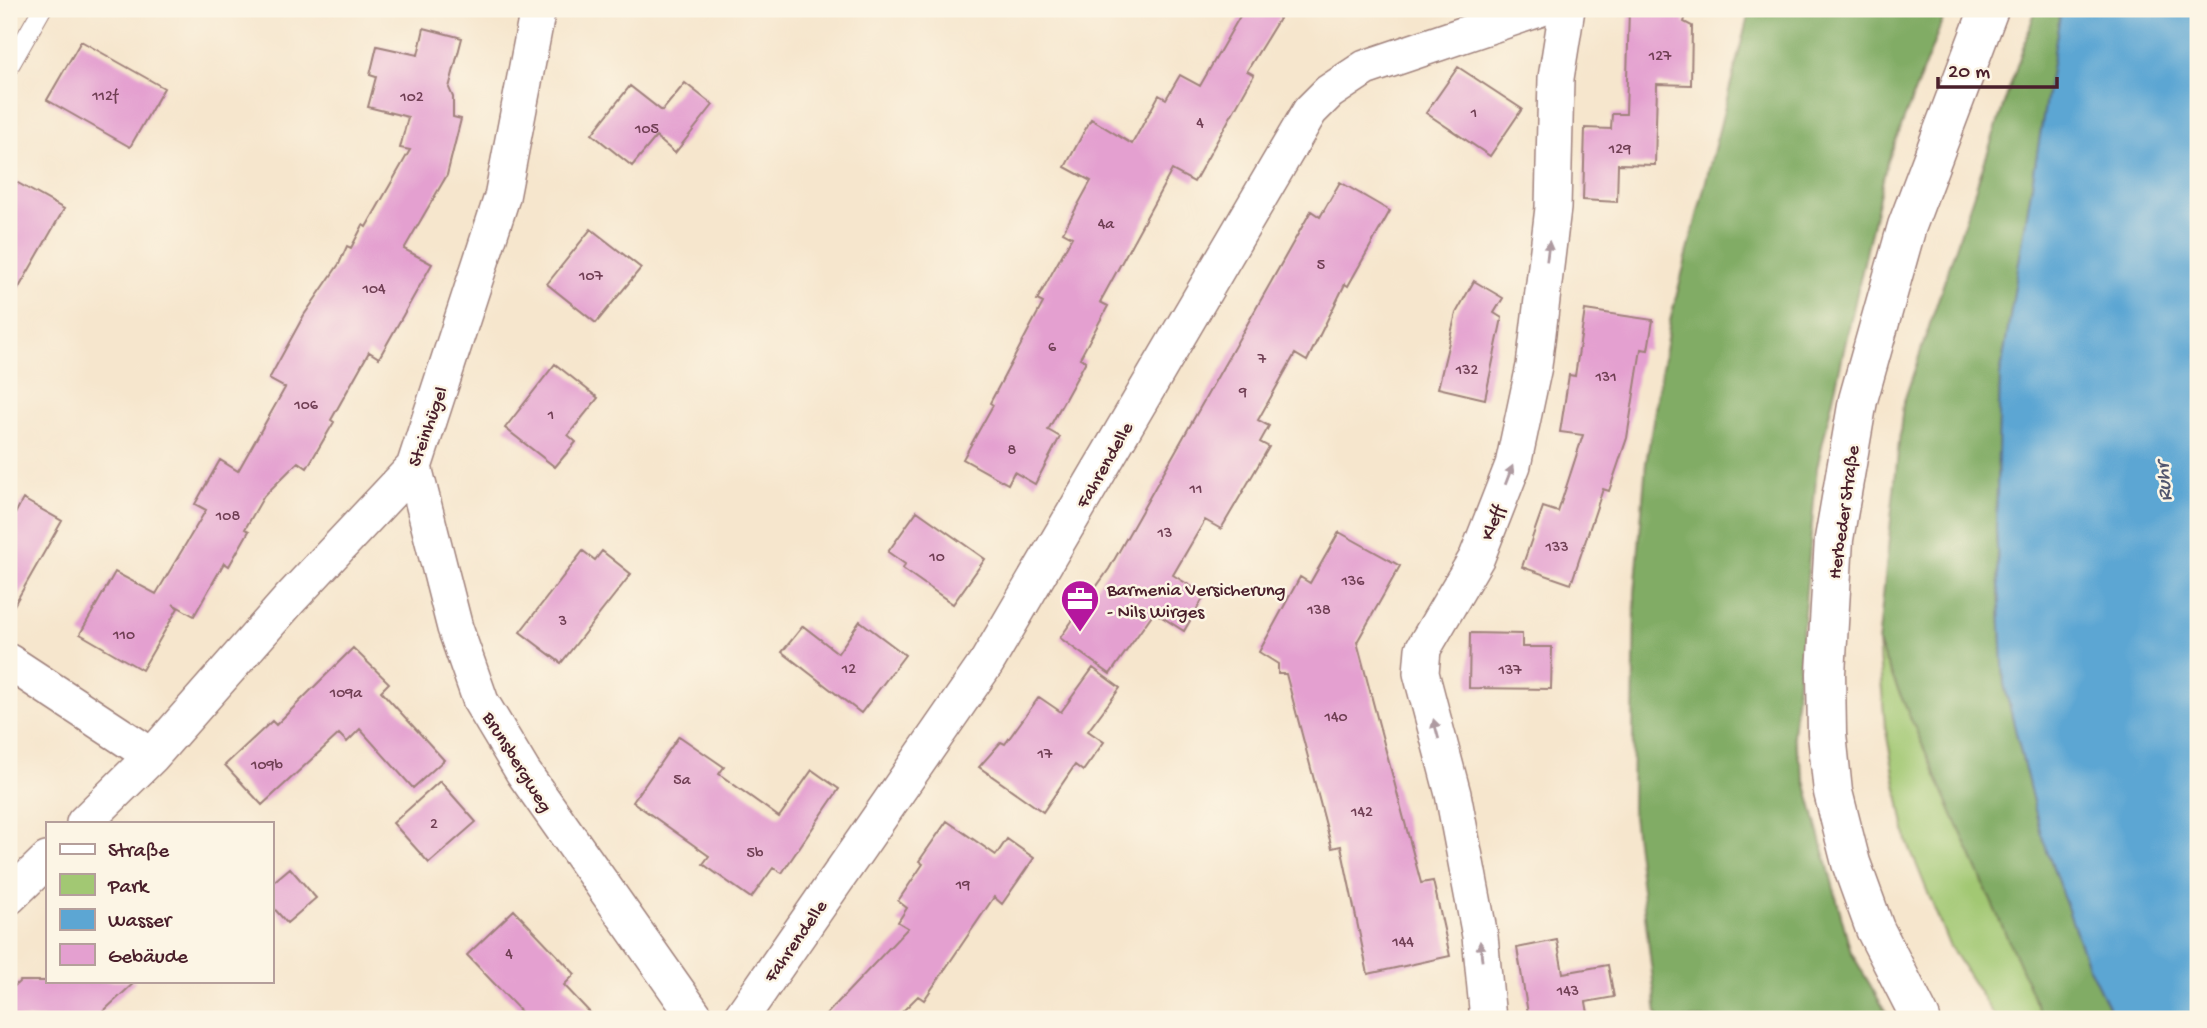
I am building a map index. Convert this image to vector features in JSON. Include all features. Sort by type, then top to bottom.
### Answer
[{"type":"main road","name":"Herbeder Straße","points":[[1922,1019],[1875,929],[1851,863],[1833,792],[1827,734],[1826,673],[1834,539],[1858,400],[1907,226],[1989,9]]},
{"type":"street","name":"Steinhügel","points":[[85,822],[152,756],[290,599],[414,467],[502,197],[538,9]]},
{"type":"street","name":"Fahrendelle","points":[[740,1019],[986,662],[1310,111],[1329,92],[1365,68],[1539,9]]},
{"type":"street","name":"Kleff","points":[[1488,1019],[1480,936],[1453,794],[1421,673],[1420,660],[1423,649],[1477,557],[1513,465],[1534,366],[1553,208],[1556,78],[1567,9]]},
{"type":"street","name":"Brunsbergweg","points":[[414,467],[455,628],[481,702],[523,772],[697,1019]]},
{"type":"street","points":[[9,662],[152,756]]},
{"type":"street","points":[[9,897],[46,861]]},
{"type":"lane","points":[[9,67],[42,9]]},
{"type":"green space","points":[[1750,9],[1947,9],[1886,166],[1817,468],[1793,736],[1851,952],[1890,1019],[1660,1019],[1657,1014],[1632,808],[1635,593],[1646,463],[1670,321]]},
{"type":"green space","points":[[2036,9],[2061,9],[2000,377],[1996,528],[2004,684],[2041,834],[2087,963],[2114,1019],[2043,1019],[1878,644],[1903,404]]},
{"type":"green space","points":[[1878,644],[2044,1019],[1996,1019],[1949,945],[1907,841],[1885,726]]},
{"type":"water","name":"Ruhr","points":[[2061,9],[2198,9],[2198,1019],[2114,1019],[2087,963],[2041,834],[2004,684],[1996,528],[2000,377]]},
{"type":"building","points":[[1244,9],[1285,9],[1247,71],[1254,75],[1194,182],[1172,170],[1100,302],[1108,306],[1080,358],[1086,361],[1048,430],[1060,437],[1035,484],[1014,472],[1008,484],[963,459],[1043,303],[1037,300],[1072,237],[1063,232],[1091,181],[1065,167],[1091,119],[1132,144],[1159,95],[1166,99],[1180,75],[1200,86]]},
{"type":"building","points":[[1629,9],[1688,9],[1684,22],[1692,26],[1691,85],[1657,84],[1655,165],[1618,164],[1617,202],[1583,200],[1585,128],[1611,129],[1612,114],[1626,114]]},
{"type":"building","points":[[424,28],[462,38],[449,88],[453,97],[453,117],[461,119],[447,175],[404,249],[432,264],[379,358],[369,352],[331,420],[334,422],[307,468],[298,462],[264,496],[245,529],[249,531],[229,566],[224,563],[194,616],[173,604],[178,608],[142,670],[80,634],[115,572],[156,594],[206,510],[195,504],[220,460],[238,471],[285,388],[269,379],[304,315],[339,264],[347,246],[351,248],[363,225],[366,227],[410,150],[400,148],[408,117],[368,107],[376,77],[370,75],[377,46],[418,55]]},
{"type":"building","points":[[81,41],[164,88],[130,147],[47,100]]},
{"type":"building","points":[[1458,67],[1522,109],[1490,156],[1426,113]]},
{"type":"building","points":[[685,83],[713,105],[675,153],[656,137],[632,166],[592,134],[630,86],[662,111]]},
{"type":"building","points":[[9,178],[64,209],[9,305]]},
{"type":"building","points":[[1340,182],[1390,211],[1348,286],[1345,284],[1307,361],[1295,354],[1258,420],[1269,426],[1260,442],[1269,447],[1221,529],[1205,520],[1173,575],[1205,595],[1184,631],[1154,612],[1110,674],[1060,638],[1109,569],[1311,211],[1320,217]]},
{"type":"building","points":[[591,229],[641,268],[596,323],[547,284]]},
{"type":"building","points":[[1474,281],[1503,298],[1494,313],[1502,318],[1485,399],[1438,388],[1456,313]]},
{"type":"building","points":[[1585,310],[1653,320],[1648,350],[1641,349],[1627,438],[1609,491],[1603,489],[1571,584],[1522,567],[1543,507],[1558,512],[1583,435],[1560,432],[1569,375],[1575,376]]},
{"type":"building","points":[[555,364],[598,398],[568,435],[576,442],[555,467],[505,428]]},
{"type":"building","points":[[23,499],[62,521],[9,614],[9,525]]},
{"type":"building","points":[[917,511],[985,559],[953,604],[903,569],[905,564],[888,552]]},
{"type":"building","points":[[1339,532],[1400,566],[1357,642],[1421,883],[1433,881],[1450,956],[1368,974],[1341,846],[1332,848],[1286,674],[1278,674],[1278,664],[1259,652],[1300,577],[1310,583]]},
{"type":"building","points":[[583,551],[595,560],[602,551],[631,574],[561,663],[520,632]]},
{"type":"building","points":[[860,621],[905,655],[861,713],[782,652],[803,626],[838,653]]},
{"type":"building","points":[[1470,633],[1522,634],[1522,647],[1552,647],[1551,689],[1469,688]]},
{"type":"building","points":[[353,648],[389,683],[381,691],[444,760],[413,788],[360,729],[347,742],[339,734],[262,805],[225,765],[272,721],[276,725]]},
{"type":"building","points":[[1093,668],[1120,688],[1088,731],[1104,742],[1083,771],[1075,765],[1043,812],[979,767],[1001,742],[1005,744],[1039,697],[1061,712]]},
{"type":"building","points":[[679,736],[724,767],[719,774],[779,817],[812,770],[839,789],[782,873],[773,868],[751,898],[703,864],[709,856],[633,802]]},
{"type":"building","points":[[440,781],[476,822],[429,863],[393,823]]},
{"type":"building","points":[[947,821],[996,855],[1007,839],[1034,858],[1002,904],[994,897],[924,1000],[918,996],[895,1019],[822,1019],[908,928],[898,922],[907,908],[898,901],[923,864],[919,861]]},
{"type":"building","points":[[290,868],[316,898],[287,923],[273,907],[273,882]]},
{"type":"building","points":[[514,910],[575,974],[564,985],[596,1019],[528,1019],[467,955]]},
{"type":"building","points":[[1557,940],[1563,973],[1608,965],[1614,997],[1586,1002],[1589,1019],[1529,1019],[1517,948]]},
{"type":"building","points":[[20,981],[135,982],[95,1019],[9,1019],[9,991]]},
{"type":"place","name":"Barmenia Versicherung - Nils Wirges","points":[[1080,633]]}]
